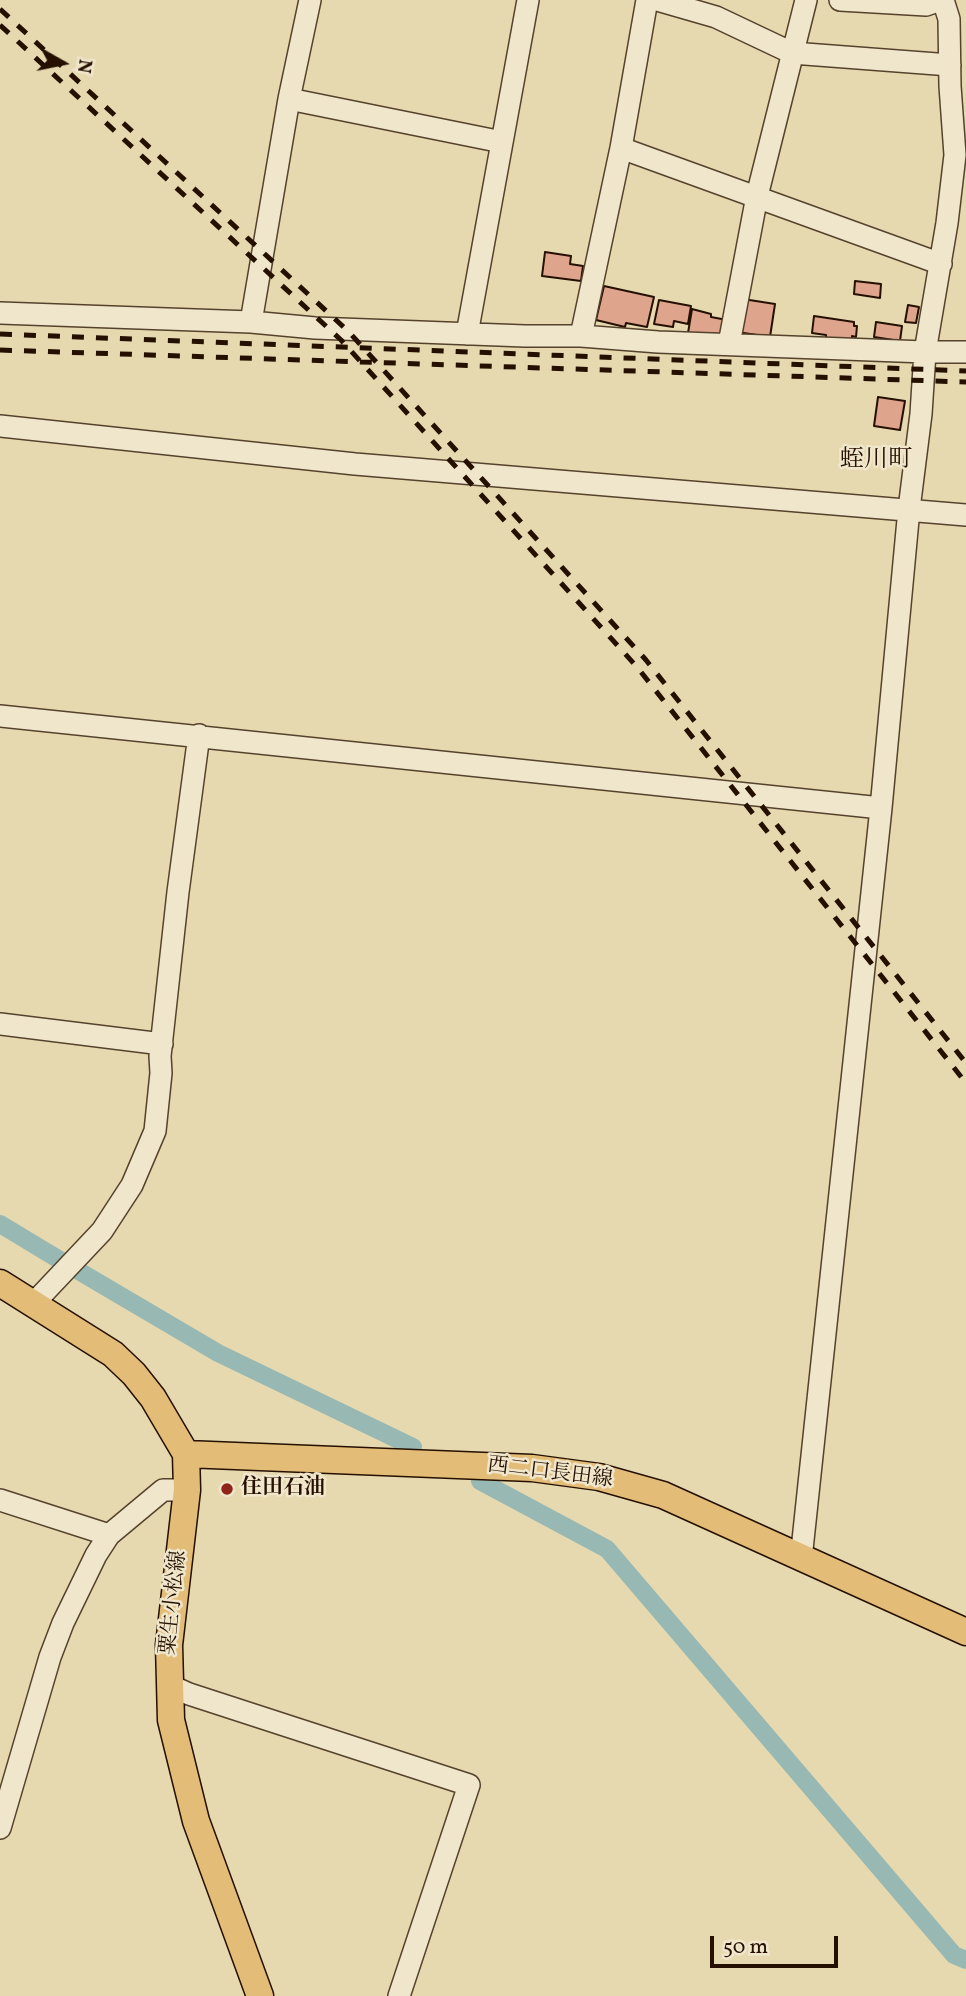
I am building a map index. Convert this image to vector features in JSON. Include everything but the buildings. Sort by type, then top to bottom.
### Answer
[{"type":"main road","points":[[0,1283],[113,1354],[153,1398],[187,1454]]},
{"type":"main road","name":"西二口長田線","points":[[187,1454],[532,1468],[599,1477],[663,1495],[966,1632]]},
{"type":"main road","name":"粟生小松線","points":[[187,1454],[187,1490],[169,1645],[171,1720],[196,1821],[260,1996]]},
{"type":"street","points":[[251,322],[289,99],[310,0]]},
{"type":"street","points":[[467,334],[528,0]]},
{"type":"street","points":[[581,336],[621,148],[648,0]]},
{"type":"street","points":[[657,0],[716,16],[792,53],[955,79]]},
{"type":"street","points":[[729,344],[757,196],[806,0]]},
{"type":"street","points":[[801,1559],[881,808],[925,352],[941,264],[955,155],[955,79],[950,6],[840,0]]},
{"type":"street","points":[[289,99],[502,142]]},
{"type":"street","points":[[621,148],[941,264]]},
{"type":"street","points":[[0,313],[251,322],[315,328],[966,352]]},
{"type":"street","points":[[0,426],[355,464],[966,515]]},
{"type":"street","points":[[0,716],[881,808]]},
{"type":"street","points":[[34,1303],[102,1231],[132,1185],[155,1131],[178,891],[199,735]]},
{"type":"street","points":[[0,1024],[162,1044]]},
{"type":"street","points":[[0,1828],[50,1657],[63,1623],[96,1555],[109,1535],[163,1490],[187,1490]]},
{"type":"street","points":[[0,1500],[109,1535]]},
{"type":"street","points":[[169,1685],[189,1695],[469,1785],[399,1996]]},
{"type":"waterway","points":[[0,1224],[63,1262]]},
{"type":"waterway","points":[[77,1270],[218,1353],[413,1447]]},
{"type":"waterway","points":[[480,1481],[607,1549],[954,1955],[966,1960]]},
{"type":"railway","points":[[0,9],[349,332],[646,660],[966,1063]]},
{"type":"railway","points":[[0,25],[341,340],[637,667],[966,1083]]},
{"type":"railway","points":[[0,334],[966,371]]},
{"type":"railway","points":[[0,350],[966,382]]},
{"type":"place","name":"住田石油","points":[[227,1489]]},
{"type":"district","name":"蛭川町","points":[[876,462]]}]
